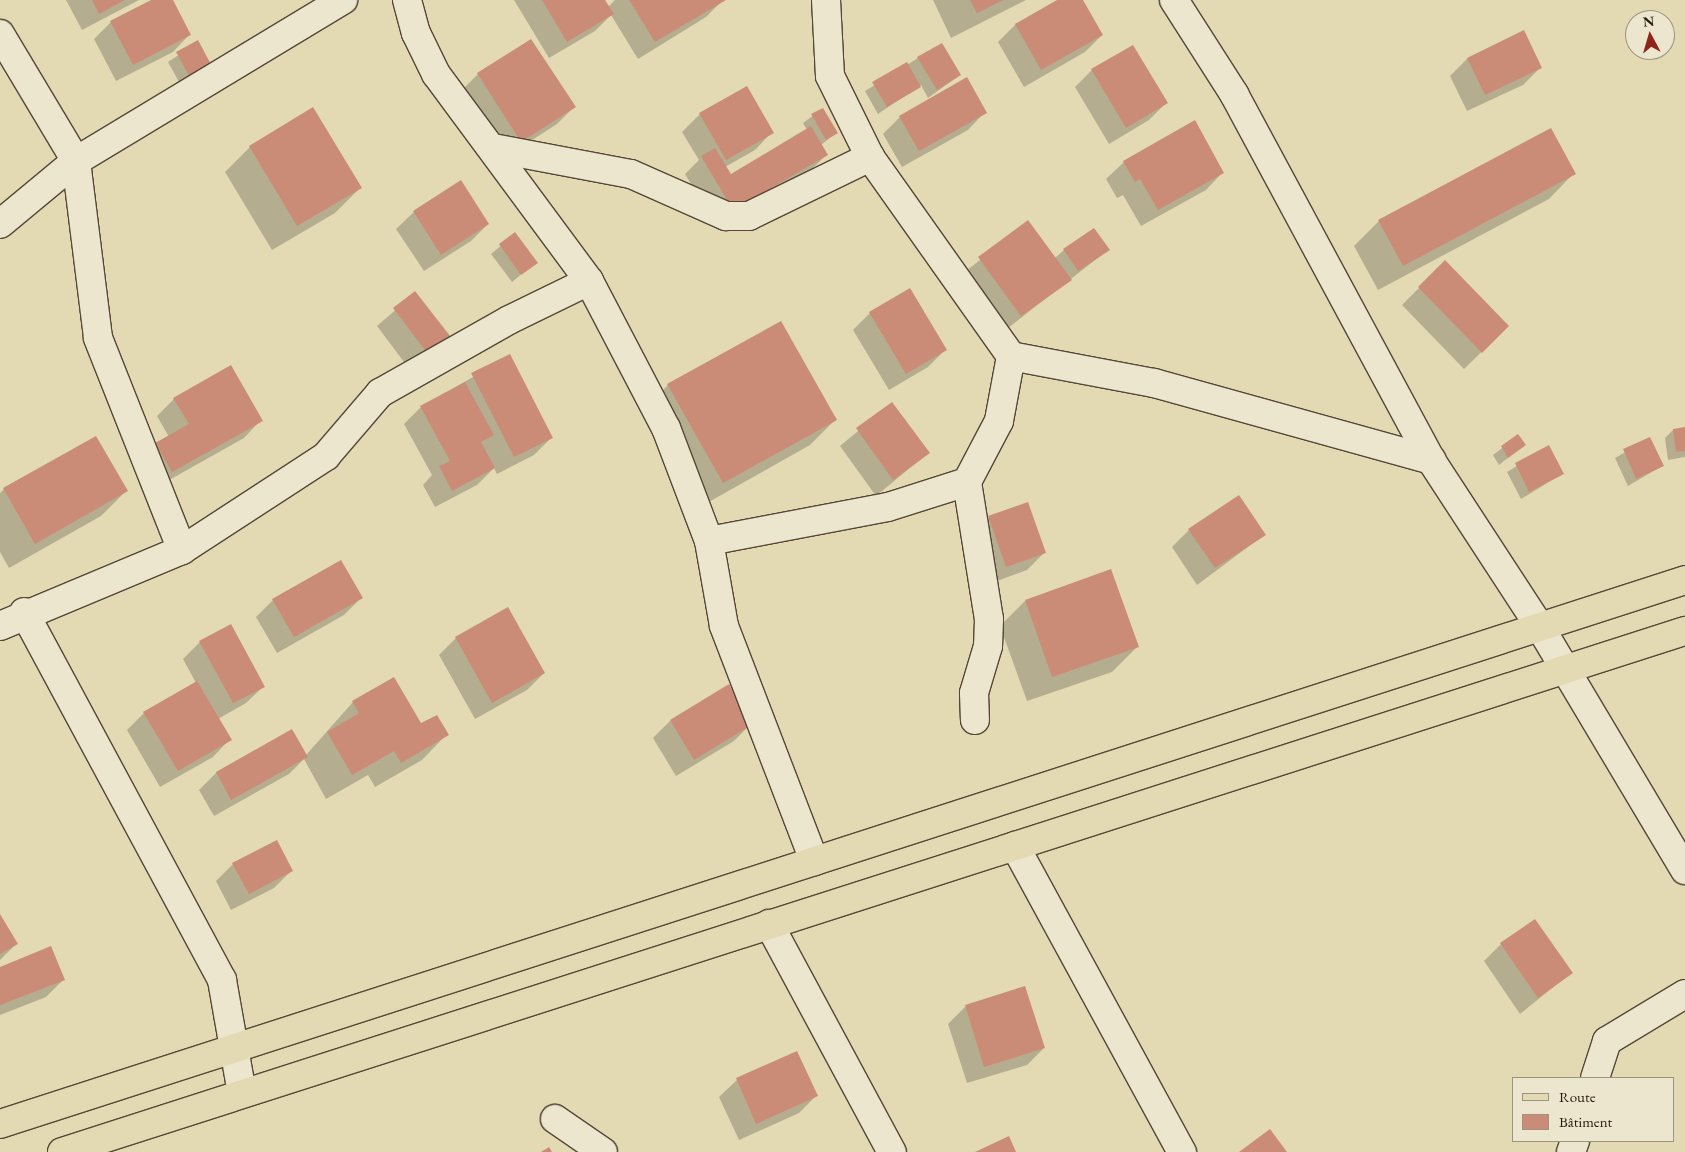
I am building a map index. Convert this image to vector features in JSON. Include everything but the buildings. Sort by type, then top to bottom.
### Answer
[{"type":"main road","points":[[0,1124],[237,1045],[1685,580]]},
{"type":"main road","points":[[62,1152],[1685,631]]},
{"type":"street","points":[[0,224],[76,161],[343,0]]},
{"type":"street","points":[[407,0],[416,34],[436,74],[589,281],[666,428],[709,541],[724,626],[814,861]]},
{"type":"street","points":[[826,0],[830,76],[870,157],[1011,356],[1154,383],[1431,460]]},
{"type":"street","points":[[1174,0],[1234,94],[1431,460],[1540,627],[1685,870]]},
{"type":"street","points":[[0,34],[76,161],[98,338],[182,550]]},
{"type":"street","points":[[492,148],[631,174],[726,216],[750,216],[870,157]]},
{"type":"street","points":[[0,626],[24,612],[182,550],[320,460],[380,393],[509,320],[589,281]]},
{"type":"street","points":[[975,720],[974,693],[988,646],[989,619],[967,482],[999,421],[1011,356]]},
{"type":"street","points":[[709,541],[888,507],[967,482]]},
{"type":"street","points":[[24,612],[222,980],[237,1045],[242,1093]]},
{"type":"street","points":[[1015,846],[1182,1152]]},
{"type":"street","points":[[770,924],[892,1152]]},
{"type":"street","points":[[1595,1077],[1607,1041],[1685,994]]},
{"type":"street","points":[[554,1119],[603,1152]]}]
